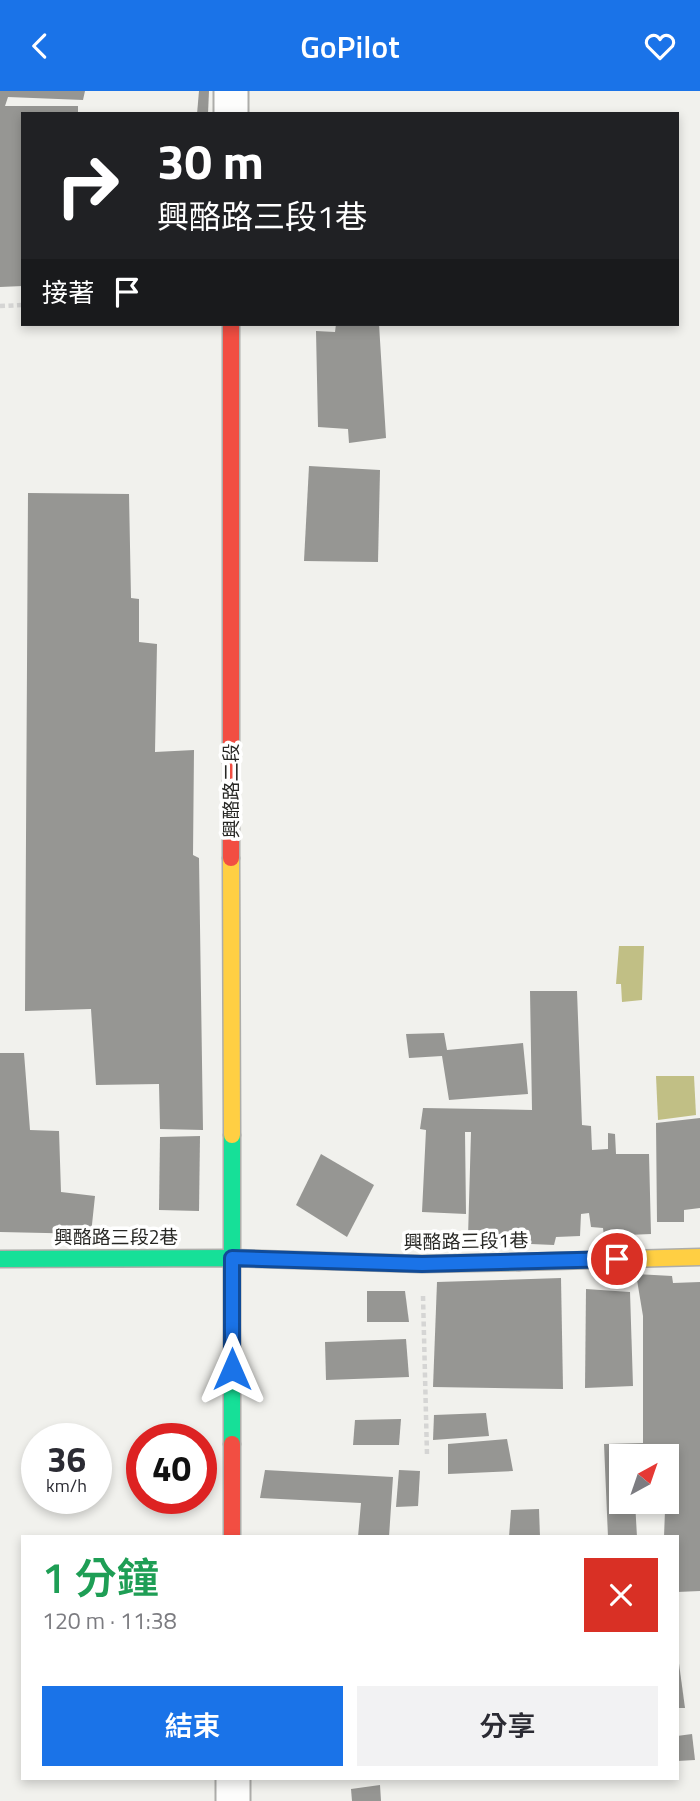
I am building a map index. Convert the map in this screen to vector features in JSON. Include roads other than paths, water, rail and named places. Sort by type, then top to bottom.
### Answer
[{"type":"street","points":[[230,91],[231,112]]},
{"type":"street","name":"興酪路二段","points":[[231,326],[232,1535]]},
{"type":"street","name":"興酪路三段1巷","points":[[232,1258],[422,1264],[700,1257]]},
{"type":"street","name":"興酪路三段2巷","points":[[0,1258],[232,1258]]},
{"type":"street","points":[[233,1780],[233,1801]]}]
